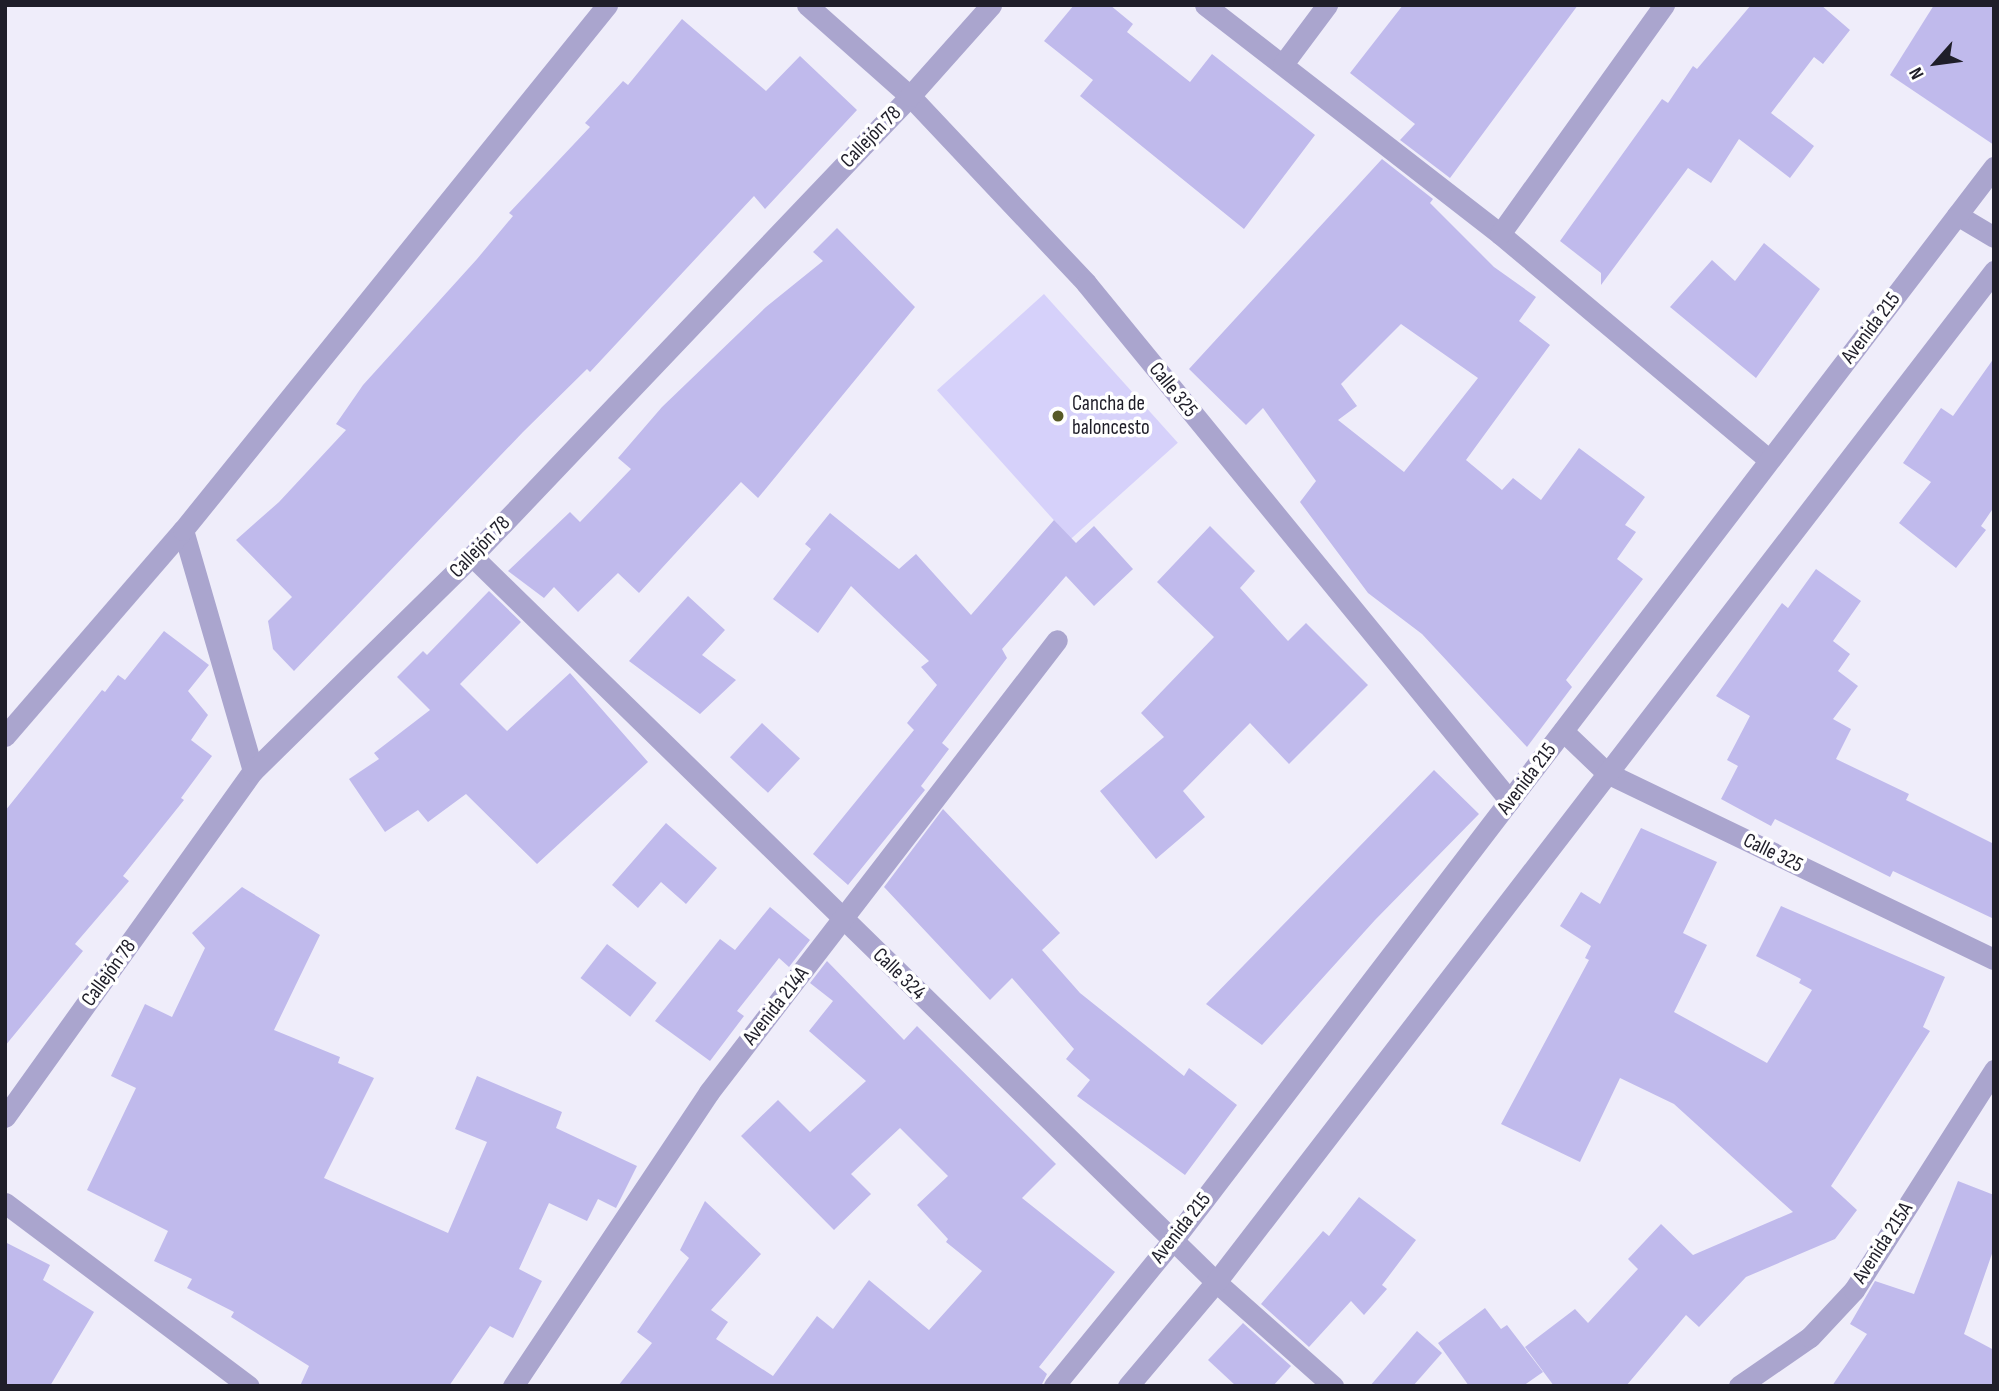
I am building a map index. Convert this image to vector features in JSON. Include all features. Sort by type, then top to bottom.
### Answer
[{"type":"street","points":[[5,736],[183,530],[607,5]]},
{"type":"street","name":"Calle 325","points":[[807,5],[910,96],[1086,283],[1510,801]]},
{"type":"street","name":"Callejón 78","points":[[5,1118],[253,771],[472,556],[910,96],[991,5]]},
{"type":"street","points":[[1205,5],[1500,234],[1769,460]]},
{"type":"street","points":[[1283,64],[1327,5]]},
{"type":"street","points":[[1500,234],[1664,5]]},
{"type":"street","name":"Avenida 215","points":[[1054,1386],[1174,1239],[1994,167]]},
{"type":"street","points":[[1957,215],[1994,237]]},
{"type":"street","points":[[1128,1386],[1216,1282],[1994,271]]},
{"type":"street","points":[[183,530],[253,771]]},
{"type":"street","name":"Calle 324","points":[[472,556],[1216,1282],[1333,1386]]},
{"type":"street","name":"Avenida 214A","points":[[513,1386],[709,1092],[1057,640]]},
{"type":"street","name":"Calle 325","points":[[1563,731],[1607,773],[1994,959]]},
{"type":"street","name":"Avenida 215A","points":[[1739,1386],[1810,1337],[1854,1290],[1994,1070]]},
{"type":"street","points":[[5,1203],[249,1386]]},
{"type":"shaded area","name":"Cancha de baloncesto","points":[[1044,294],[1178,443],[1071,539],[937,390]]},
{"type":"building","points":[[1074,5],[1110,5],[1133,24],[1127,32],[1190,82],[1212,54],[1315,135],[1244,229],[1080,96],[1093,80],[1044,41]]},
{"type":"building","points":[[1403,5],[1578,5],[1450,178],[1400,140],[1415,124],[1350,73]]},
{"type":"building","points":[[1751,5],[1821,5],[1850,30],[1823,64],[1814,57],[1771,113],[1814,146],[1790,178],[1739,139],[1711,183],[1688,168],[1601,285],[1601,273],[1560,241],[1662,99],[1668,103],[1693,66],[1697,69]]},
{"type":"building","points":[[1934,5],[1994,5],[1994,145],[1890,75]]},
{"type":"building","points":[[682,19],[766,91],[800,56],[857,110],[765,209],[754,196],[590,372],[587,369],[523,432],[294,671],[273,649],[268,621],[292,597],[236,540],[279,502],[346,430],[336,424],[363,385],[477,259],[513,216],[509,213],[590,127],[585,123],[623,81],[628,85]]},
{"type":"building","points":[[1382,159],[1433,199],[1430,203],[1494,267],[1536,297],[1519,321],[1550,345],[1466,460],[1502,490],[1513,478],[1541,500],[1579,448],[1645,497],[1625,525],[1636,532],[1617,559],[1643,579],[1566,680],[1572,687],[1527,747],[1422,634],[1368,593],[1300,502],[1316,481],[1263,408],[1246,425],[1189,369]],"holes":[[[1401,324],[1478,378],[1404,472],[1338,420],[1357,406],[1341,384]]]},
{"type":"building","points":[[837,228],[915,307],[758,498],[741,482],[639,593],[618,573],[578,612],[554,587],[544,598],[508,571],[570,512],[580,522],[631,469],[618,458],[662,407],[766,307],[823,261],[813,252]]},
{"type":"building","points":[[1764,243],[1820,289],[1756,378],[1670,307],[1712,260],[1735,281]]},
{"type":"building","points":[[1994,358],[1994,507],[1981,526],[1986,530],[1956,568],[1899,523],[1931,482],[1903,463],[1941,408],[1953,416]]},
{"type":"building","points":[[830,513],[899,569],[916,554],[971,615],[1054,520],[1076,543],[1094,526],[1133,569],[1094,606],[1066,576],[1002,649],[1007,658],[942,743],[949,749],[921,786],[925,790],[848,885],[813,854],[914,730],[907,723],[937,685],[921,667],[929,661],[851,586],[818,633],[773,599],[811,549],[805,544]]},
{"type":"building","points":[[1210,526],[1255,571],[1240,588],[1288,641],[1306,623],[1368,685],[1289,764],[1250,723],[1183,791],[1205,817],[1156,859],[1100,791],[1164,737],[1141,713],[1214,637],[1157,582]]},
{"type":"building","points":[[1816,569],[1861,601],[1833,641],[1850,654],[1838,671],[1858,686],[1833,719],[1851,729],[1836,759],[1909,794],[1906,800],[1994,844],[1994,919],[1893,871],[1890,877],[1775,819],[1771,826],[1721,799],[1738,766],[1727,760],[1750,716],[1716,696],[1782,603],[1788,608]]},
{"type":"building","points":[[489,591],[521,622],[460,684],[507,731],[570,673],[648,762],[537,864],[466,794],[428,822],[418,810],[385,832],[349,779],[379,759],[374,753],[430,710],[397,677],[423,651],[427,655]]},
{"type":"building","points":[[688,596],[725,630],[702,655],[736,680],[700,714],[629,661]]},
{"type":"building","points":[[164,631],[209,665],[188,691],[208,715],[191,740],[212,756],[181,798],[184,800],[123,876],[129,881],[75,944],[83,951],[5,1046],[5,811],[102,690],[105,692],[118,675],[125,680]]},
{"type":"building","points":[[762,723],[800,758],[768,793],[730,757]]},
{"type":"building","points":[[1434,770],[1479,814],[1375,920],[1262,1045],[1206,1004]]},
{"type":"building","points":[[943,809],[1060,933],[1042,950],[1080,993],[1184,1076],[1189,1068],[1237,1105],[1185,1175],[1077,1096],[1090,1080],[1066,1059],[1074,1049],[1012,978],[990,1000],[884,887]]},
{"type":"building","points":[[666,823],[717,868],[686,904],[661,882],[638,908],[612,885]]},
{"type":"building","points":[[1641,828],[1717,862],[1683,933],[1707,945],[1674,1012],[1767,1063],[1812,990],[1799,983],[1801,979],[1756,956],[1781,906],[1945,977],[1923,1027],[1930,1031],[1831,1186],[1857,1210],[1835,1239],[1746,1277],[1699,1327],[1686,1315],[1626,1386],[1554,1386],[1525,1347],[1575,1309],[1588,1323],[1638,1269],[1628,1259],[1661,1224],[1693,1255],[1793,1212],[1674,1104],[1620,1078],[1580,1162],[1501,1124],[1589,960],[1585,958],[1591,946],[1560,926],[1581,892],[1600,904]]},
{"type":"building","points":[[242,887],[320,935],[274,1030],[340,1057],[338,1063],[374,1078],[324,1178],[448,1233],[487,1142],[455,1129],[477,1076],[562,1112],[556,1128],[637,1166],[616,1208],[598,1199],[587,1221],[549,1203],[519,1269],[542,1281],[513,1338],[490,1326],[449,1386],[300,1386],[309,1366],[231,1317],[234,1312],[187,1288],[192,1279],[154,1261],[168,1231],[87,1190],[136,1088],[111,1076],[145,1004],[172,1017],[205,948],[192,933]]},
{"type":"building","points":[[770,907],[810,940],[789,967],[779,958],[737,1011],[744,1016],[710,1061],[655,1021],[720,939],[735,950]]},
{"type":"building","points":[[607,944],[657,983],[630,1017],[581,978]]},
{"type":"building","points":[[827,961],[904,1040],[917,1026],[1056,1164],[1022,1198],[1115,1272],[1039,1367],[1047,1374],[1041,1386],[618,1386],[652,1343],[637,1332],[689,1258],[680,1250],[705,1201],[761,1254],[711,1310],[728,1322],[716,1339],[773,1376],[817,1316],[833,1329],[869,1280],[929,1330],[982,1271],[946,1242],[948,1239],[917,1205],[948,1176],[900,1128],[851,1174],[871,1194],[834,1230],[741,1136],[778,1100],[810,1132],[866,1081],[809,1031],[833,1001],[810,983]]},
{"type":"building","points":[[1958,1181],[1994,1195],[1994,1248],[1964,1334],[1994,1350],[1994,1386],[1832,1386],[1867,1334],[1850,1324],[1875,1281],[1914,1294]]},
{"type":"building","points":[[1359,1197],[1416,1240],[1382,1285],[1387,1289],[1364,1315],[1351,1301],[1309,1347],[1261,1304],[1323,1231],[1329,1236]]},
{"type":"building","points":[[5,1242],[50,1265],[43,1280],[94,1312],[50,1386],[5,1386]]},
{"type":"building","points":[[1485,1308],[1501,1329],[1507,1325],[1543,1372],[1523,1386],[1469,1386],[1438,1343]]},
{"type":"building","points":[[1243,1323],[1291,1366],[1273,1386],[1236,1386],[1208,1360]]},
{"type":"building","points":[[1417,1331],[1442,1353],[1413,1386],[1370,1386]]},
{"type":"place","name":"Cancha de baloncesto","points":[[1058,416]]}]
